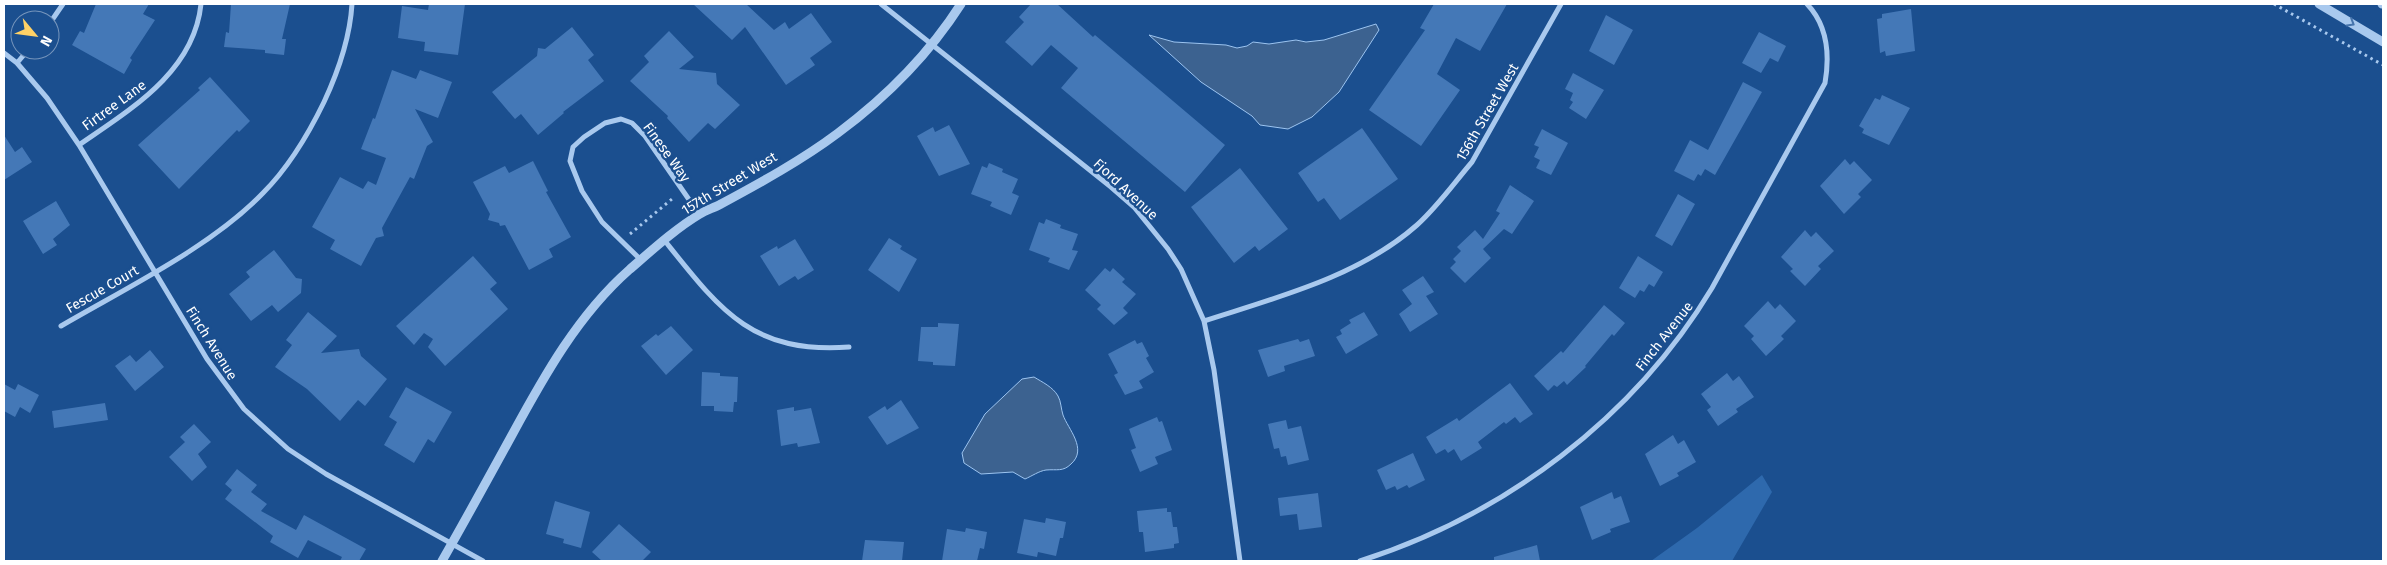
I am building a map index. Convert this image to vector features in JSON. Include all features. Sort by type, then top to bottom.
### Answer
[{"type":"street","name":"Firtree Lane","points":[[79,144],[142,102],[162,82],[188,49],[197,29],[201,4]]},
{"type":"street","name":"Fescue Court","points":[[61,326],[230,223],[264,193],[289,163],[313,125],[332,85],[344,47],[352,4]]},
{"type":"street","name":"Fjord Avenue","points":[[881,4],[1134,207],[1168,248],[1185,276],[1204,321],[1214,370],[1240,561]]},
{"type":"street","name":"157th Street West","points":[[442,561],[542,379],[567,341],[594,306],[641,261],[699,214],[720,205],[836,134],[870,108],[902,77],[931,44],[961,4]]},
{"type":"street","name":"156th Street West","points":[[1204,321],[1341,274],[1384,250],[1417,225],[1456,184],[1472,162],[1561,4]]},
{"type":"street","name":"Finch Avenue","points":[[1360,561],[1434,533],[1495,501],[1524,482],[1552,463],[1596,427],[1661,362],[1696,315],[1712,288],[1825,83],[1829,52],[1820,22],[1806,4]]},
{"type":"street","points":[[2319,4],[2383,42]]},
{"type":"street","name":"Finch Avenue","points":[[4,53],[17,63],[47,98],[79,144],[213,367],[230,392],[260,426],[288,450],[326,474],[483,561]]},
{"type":"street","name":"Finese Way","points":[[641,261],[602,222],[580,184],[570,161],[573,147],[584,137],[605,123],[621,119],[632,123],[645,136],[699,214]]},
{"type":"street","points":[[665,241],[715,302],[748,327],[767,336],[806,347],[849,347]]},
{"type":"path","points":[[2274,4],[2383,65]]},
{"type":"path","points":[[630,234],[672,199]]},
{"type":"shaded area","points":[[1376,24],[1379,30],[1339,92],[1312,117],[1288,129],[1260,125],[1252,116],[1201,82],[1149,35],[1174,42],[1226,45],[1237,48],[1247,46],[1253,42],[1269,44],[1296,40],[1306,42],[1324,40]]},
{"type":"shaded area","points":[[1034,377],[1050,387],[1059,398],[1063,415],[1077,446],[1076,458],[1068,467],[1041,471],[1025,479],[1013,472],[981,474],[964,463],[962,453],[985,414],[1022,379]]},
{"type":"shaded area","points":[[1762,475],[1772,492],[1732,561],[1651,561],[1697,528]]},
{"type":"building","points":[[96,4],[149,4],[143,14],[155,20],[130,58],[132,60],[124,74],[72,45],[80,31],[84,33]]},
{"type":"building","points":[[231,4],[290,4],[282,39],[286,39],[284,55],[265,53],[265,50],[224,47],[226,32],[229,33]]},
{"type":"building","points":[[429,4],[465,4],[458,55],[424,51],[425,42],[398,38],[402,6],[428,10]]},
{"type":"building","points":[[693,4],[746,4],[774,30],[785,22],[789,29],[811,13],[832,42],[810,58],[815,65],[786,85],[745,27],[732,40]]},
{"type":"building","points":[[1031,4],[1057,4],[1093,37],[1095,35],[1225,145],[1185,192],[1061,88],[1078,68],[1051,45],[1032,66],[1005,42],[1024,22],[1019,17]]},
{"type":"building","points":[[1434,4],[1507,4],[1480,51],[1456,38],[1437,74],[1460,90],[1421,146],[1369,110],[1425,30],[1420,28]]},
{"type":"building","points":[[1911,9],[1915,51],[1886,56],[1885,51],[1880,53],[1877,19],[1882,18],[1882,14]]},
{"type":"building","points":[[1606,15],[1633,30],[1614,65],[1589,51]]},
{"type":"building","points":[[572,27],[594,55],[588,60],[604,81],[563,112],[538,135],[521,114],[515,119],[492,92],[537,56],[538,48],[545,49]]},
{"type":"building","points":[[669,31],[694,57],[679,69],[716,73],[717,84],[740,105],[715,129],[708,123],[689,142],[667,118],[668,116],[630,81],[649,62],[644,56]]},
{"type":"building","points":[[1759,32],[1786,46],[1778,62],[1770,58],[1761,73],[1742,63]]},
{"type":"building","points":[[392,70],[416,79],[420,70],[452,82],[438,118],[415,109],[433,142],[427,146],[414,179],[410,177],[382,228],[384,236],[376,238],[361,266],[330,249],[335,240],[312,227],[340,177],[363,189],[368,181],[376,185],[386,158],[361,149],[373,118],[375,119]]},
{"type":"building","points":[[1573,73],[1604,90],[1586,119],[1569,108],[1573,102],[1570,100],[1573,93],[1565,89]]},
{"type":"building","points":[[210,77],[250,121],[239,132],[237,130],[179,189],[138,145],[200,90],[198,88]]},
{"type":"building","points":[[1743,82],[1762,92],[1715,175],[1705,169],[1701,176],[1698,174],[1694,181],[1674,171],[1690,140],[1708,150]]},
{"type":"building","points":[[1882,95],[1910,108],[1889,145],[1862,133],[1864,129],[1859,126],[1875,98],[1880,100]]},
{"type":"building","points":[[949,125],[970,164],[939,176],[917,136],[933,127],[935,132]]},
{"type":"building","points":[[1362,128],[1398,179],[1340,220],[1324,198],[1318,202],[1298,173]]},
{"type":"building","points":[[1542,129],[1568,143],[1551,175],[1536,168],[1540,160],[1534,157],[1539,147],[1534,145]]},
{"type":"building","points":[[4,135],[15,152],[22,147],[32,162],[4,180]]},
{"type":"building","points":[[1845,159],[1850,165],[1854,161],[1872,180],[1858,194],[1861,197],[1844,214],[1820,186]]},
{"type":"building","points":[[533,161],[548,191],[546,192],[571,237],[549,249],[553,257],[529,270],[505,225],[500,226],[499,223],[488,220],[490,214],[473,182],[505,166],[509,173]]},
{"type":"building","points":[[989,163],[1003,169],[1002,172],[1018,179],[1012,193],[1019,196],[1011,215],[990,206],[992,202],[971,194],[982,166],[987,168]]},
{"type":"building","points":[[1240,168],[1288,229],[1259,251],[1255,246],[1234,263],[1191,207]]},
{"type":"building","points":[[1510,185],[1534,201],[1512,234],[1504,229],[1483,249],[1491,258],[1465,283],[1450,268],[1456,262],[1453,259],[1461,251],[1457,247],[1475,230],[1483,239],[1500,213],[1496,211]]},
{"type":"building","points":[[1678,194],[1695,204],[1672,246],[1655,236]]},
{"type":"building","points":[[56,201],[70,225],[53,239],[57,245],[43,254],[23,221]]},
{"type":"building","points":[[1046,219],[1061,225],[1060,228],[1078,234],[1072,250],[1078,251],[1069,270],[1048,262],[1050,258],[1029,250],[1039,222],[1044,224]]},
{"type":"building","points":[[1805,230],[1811,237],[1816,232],[1834,251],[1818,266],[1821,269],[1805,286],[1790,271],[1793,269],[1781,257]]},
{"type":"building","points":[[889,238],[902,246],[900,249],[917,259],[899,292],[868,270]]},
{"type":"building","points":[[795,239],[814,270],[798,280],[795,276],[779,286],[760,256],[777,246],[778,249]]},
{"type":"building","points":[[274,250],[296,278],[302,279],[301,293],[278,312],[272,305],[251,321],[229,294],[250,277],[246,272]]},
{"type":"building","points":[[473,256],[497,283],[490,289],[508,309],[445,366],[428,347],[433,339],[424,333],[414,345],[396,326]]},
{"type":"building","points":[[1638,256],[1663,272],[1654,287],[1649,284],[1644,292],[1640,290],[1635,298],[1619,288]]},
{"type":"building","points":[[1105,268],[1110,272],[1113,268],[1125,279],[1122,282],[1136,294],[1123,308],[1128,313],[1114,325],[1097,309],[1101,305],[1085,290]]},
{"type":"building","points":[[1423,276],[1434,292],[1426,296],[1438,314],[1410,332],[1399,314],[1412,304],[1402,290]]},
{"type":"building","points":[[1768,301],[1775,309],[1780,304],[1796,321],[1781,336],[1784,339],[1766,356],[1751,339],[1754,336],[1744,326]]},
{"type":"building","points":[[1604,305],[1625,323],[1614,336],[1612,334],[1586,367],[1567,385],[1564,381],[1557,387],[1554,385],[1548,391],[1534,376],[1561,351],[1563,353]]},
{"type":"building","points":[[308,312],[337,336],[321,353],[359,349],[361,356],[387,379],[365,406],[358,400],[340,421],[307,389],[275,367],[292,345],[286,340]]},
{"type":"building","points":[[1364,312],[1378,335],[1346,354],[1336,337],[1342,334],[1340,330],[1351,323],[1349,320]]},
{"type":"building","points":[[938,323],[959,324],[955,366],[933,365],[933,362],[918,361],[921,327],[938,327]]},
{"type":"building","points":[[671,326],[693,350],[666,375],[641,346],[656,334],[658,336]]},
{"type":"building","points":[[1298,339],[1300,342],[1309,339],[1315,356],[1284,366],[1285,371],[1268,377],[1258,350]]},
{"type":"building","points":[[1135,340],[1137,344],[1142,342],[1149,356],[1146,358],[1154,372],[1139,381],[1143,388],[1125,395],[1114,375],[1118,373],[1108,354]]},
{"type":"building","points":[[150,350],[164,367],[135,391],[115,366],[130,355],[136,362]]},
{"type":"building","points":[[702,372],[738,377],[737,402],[734,402],[733,412],[714,411],[714,406],[701,406]]},
{"type":"building","points":[[1727,373],[1733,381],[1739,376],[1754,397],[1736,409],[1738,412],[1718,426],[1707,410],[1711,407],[1701,394]]},
{"type":"building","points":[[1510,383],[1533,414],[1520,423],[1515,417],[1506,424],[1504,422],[1478,442],[1482,448],[1461,461],[1454,449],[1448,453],[1445,449],[1436,454],[1426,437],[1457,418],[1459,421]]},
{"type":"building","points":[[4,384],[15,390],[18,384],[39,395],[30,413],[20,407],[15,417],[4,411]]},
{"type":"building","points":[[406,387],[452,412],[434,443],[428,439],[414,463],[384,445],[397,422],[389,417]]},
{"type":"building","points":[[901,400],[919,428],[887,445],[868,417],[885,406],[887,410]]},
{"type":"building","points":[[105,403],[108,420],[54,428],[52,411]]},
{"type":"building","points":[[794,407],[794,411],[811,408],[820,443],[798,447],[797,443],[781,446],[777,410]]},
{"type":"building","points":[[1157,417],[1159,422],[1162,421],[1172,450],[1155,457],[1158,464],[1140,472],[1131,450],[1136,448],[1129,429]]},
{"type":"building","points":[[1286,420],[1288,429],[1301,426],[1309,460],[1288,465],[1286,456],[1281,457],[1279,448],[1274,449],[1268,424]]},
{"type":"building","points":[[194,424],[211,442],[198,454],[207,467],[192,481],[169,457],[185,442],[180,437]]},
{"type":"building","points":[[1673,435],[1678,444],[1684,440],[1696,462],[1677,473],[1679,476],[1660,486],[1645,454]]},
{"type":"building","points":[[1413,453],[1425,480],[1409,488],[1407,485],[1397,490],[1395,486],[1386,490],[1377,470]]},
{"type":"building","points":[[237,469],[257,485],[251,492],[267,504],[261,511],[296,530],[304,515],[366,549],[359,561],[340,561],[342,557],[308,540],[298,558],[270,542],[273,536],[225,499],[232,490],[225,484]]},
{"type":"building","points":[[1612,492],[1614,499],[1621,496],[1630,522],[1610,529],[1611,532],[1592,540],[1580,507]]},
{"type":"building","points":[[1318,493],[1322,527],[1299,530],[1297,514],[1280,516],[1278,498]]},
{"type":"building","points":[[555,501],[590,512],[581,548],[563,543],[564,539],[546,534]]},
{"type":"building","points":[[1167,508],[1167,512],[1171,512],[1173,527],[1177,527],[1179,543],[1174,544],[1174,548],[1145,552],[1143,532],[1139,532],[1137,511]]},
{"type":"building","points":[[1046,518],[1066,522],[1063,538],[1060,538],[1056,556],[1038,552],[1037,557],[1017,553],[1024,519],[1045,523]]},
{"type":"building","points":[[619,524],[651,552],[642,561],[602,561],[592,552]]},
{"type":"building","points":[[966,528],[987,532],[984,549],[980,548],[977,561],[942,561],[947,529],[965,532]]},
{"type":"building","points":[[865,540],[904,542],[902,561],[862,561]]},
{"type":"building","points":[[1537,545],[1540,561],[1494,561],[1494,557]]}]
